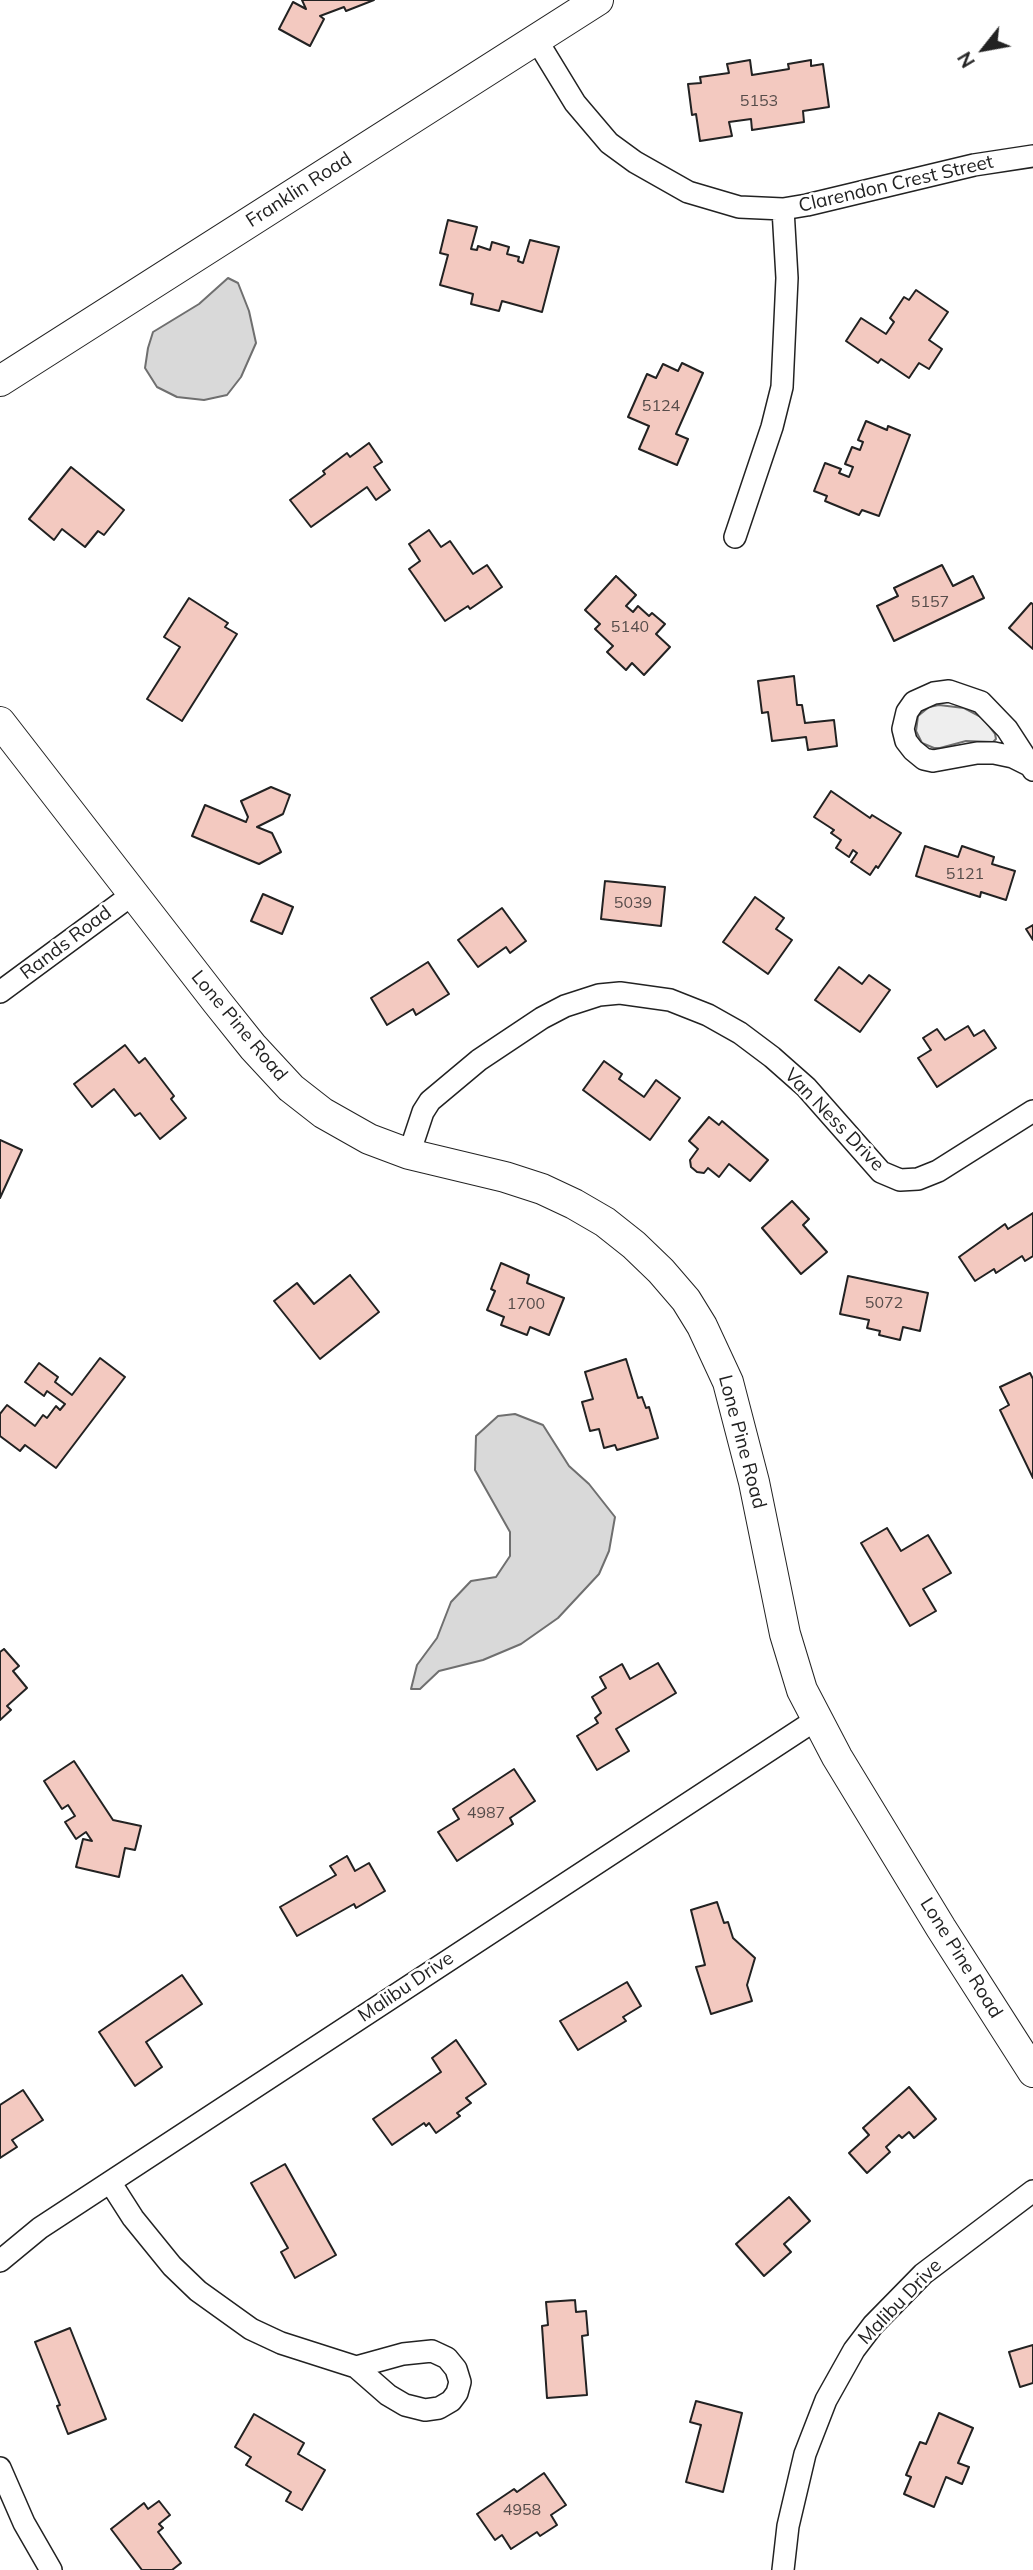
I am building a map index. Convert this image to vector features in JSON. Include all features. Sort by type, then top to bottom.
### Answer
[{"type":"street","name":"Franklin Road","points":[[0,381],[598,0]]},
{"type":"street","name":"Clarendon Crest Street","points":[[536,39],[561,83],[610,143],[635,162],[688,192],[739,207],[783,209],[974,165],[1033,156]]},
{"type":"street","points":[[735,537],[772,427],[782,387],[787,278],[783,209]]},
{"type":"street","points":[[934,693],[956,693],[981,702],[1007,729],[1032,768],[1013,757],[995,753],[977,752],[933,761],[924,759],[906,741],[903,729],[907,712],[914,702],[934,693]]},
{"type":"street","name":"Lone Pine Road","points":[[0,722],[254,1047],[291,1088],[323,1114],[369,1139],[409,1154],[505,1177],[542,1189],[574,1204],[605,1222],[635,1245],[686,1300],[707,1335],[728,1382],[746,1447],[785,1634],[803,1690],[817,1719],[941,1928],[1033,2072]]},
{"type":"street","name":"Rands Road","points":[[0,992],[133,894]]},
{"type":"street","name":"Van Ness Drive","points":[[409,1154],[423,1112],[430,1101],[479,1060],[524,1029],[565,1006],[599,995],[620,993],[670,1000],[708,1015],[740,1033],[806,1087],[881,1172],[900,1180],[918,1179],[938,1171],[1033,1111]]},
{"type":"street","name":"Malibu Drive","points":[[0,2261],[40,2228],[817,1719]]},
{"type":"street","points":[[110,2182],[133,2218],[172,2266],[223,2310],[251,2329],[281,2343],[356,2367]]},
{"type":"street","name":"Malibu Drive","points":[[783,2570],[788,2526],[805,2454],[826,2400],[854,2350],[873,2325],[923,2274],[1033,2191]]},
{"type":"street","points":[[0,2468],[24,2523],[51,2570]]},
{"type":"shaded area","points":[[228,278],[238,283],[249,311],[256,343],[241,377],[227,395],[204,400],[177,397],[157,387],[145,368],[153,332],[199,304]]},
{"type":"shaded area","points":[[939,705],[964,708],[983,718],[996,739],[993,742],[966,741],[940,748],[922,743],[916,731],[918,716],[929,707]]},
{"type":"shaded area","points":[[515,1414],[543,1425],[569,1466],[589,1484],[615,1517],[609,1551],[599,1574],[558,1618],[521,1644],[483,1660],[439,1671],[420,1689],[411,1689],[417,1665],[437,1638],[451,1602],[471,1581],[496,1577],[510,1556],[510,1532],[475,1470],[476,1436],[498,1416]]},
{"type":"building","points":[[302,0],[374,0],[346,11],[344,7],[320,16],[324,19],[310,46],[279,29],[293,2],[306,9]]},
{"type":"building","points":[[750,60],[752,75],[789,69],[788,64],[811,60],[811,66],[823,64],[829,107],[803,111],[804,122],[752,130],[751,119],[729,122],[732,136],[700,141],[696,114],[692,115],[688,84],[701,83],[700,77],[729,73],[727,64]]},
{"type":"building","points":[[448,220],[477,227],[471,249],[477,250],[478,246],[490,250],[492,242],[509,247],[507,254],[519,257],[518,261],[523,263],[530,240],[559,247],[542,312],[502,301],[499,311],[471,304],[473,294],[440,285],[448,255],[440,253]]},
{"type":"building","points":[[916,290],[948,312],[929,340],[942,349],[929,369],[919,363],[909,378],[881,359],[878,363],[846,341],[861,318],[886,334],[894,322],[890,318],[904,297],[909,300]]},
{"type":"building","points":[[682,363],[703,373],[676,434],[688,439],[677,465],[639,449],[649,426],[628,417],[647,374],[656,378],[663,364],[678,371]]},
{"type":"building","points":[[866,421],[887,430],[888,426],[910,435],[879,516],[862,510],[859,515],[825,501],[827,496],[814,491],[825,463],[841,469],[839,473],[849,477],[853,467],[845,464],[852,447],[860,450],[863,442],[858,440]]},
{"type":"building","points":[[369,443],[382,462],[374,467],[390,490],[376,500],[367,487],[311,527],[290,500],[325,474],[323,471],[347,453],[350,457]]},
{"type":"building","points":[[71,467],[124,510],[104,535],[98,531],[85,547],[62,529],[54,540],[29,519]]},
{"type":"building","points":[[429,530],[441,547],[450,541],[473,574],[487,565],[502,587],[470,609],[468,606],[445,621],[409,569],[420,561],[409,544]]},
{"type":"building","points":[[942,565],[953,586],[973,576],[984,598],[894,641],[877,606],[898,596],[894,588]]},
{"type":"building","points":[[616,576],[636,595],[626,606],[633,612],[638,606],[649,616],[652,613],[665,624],[656,634],[670,647],[644,675],[632,663],[626,670],[607,652],[613,646],[595,629],[600,624],[585,610]]},
{"type":"building","points":[[189,598],[228,623],[225,627],[237,634],[182,721],[147,699],[180,647],[164,637]]},
{"type":"building","points":[[1031,603],[1033,604],[1033,649],[1009,628]]},
{"type":"building","points":[[794,676],[797,705],[802,705],[805,723],[834,720],[837,746],[808,750],[806,737],[772,741],[768,712],[762,713],[758,681]]},
{"type":"building","points":[[271,787],[290,795],[283,814],[257,827],[272,833],[281,852],[259,864],[192,836],[205,805],[246,822],[248,817],[241,801]]},
{"type":"building","points":[[831,791],[870,818],[872,815],[901,833],[878,868],[876,866],[870,875],[851,862],[857,853],[853,850],[849,857],[836,848],[841,840],[831,833],[834,830],[814,817]]},
{"type":"building","points":[[925,846],[958,857],[962,846],[994,857],[992,864],[1015,871],[1006,900],[981,892],[980,897],[916,876]]},
{"type":"building","points":[[605,881],[665,887],[661,926],[601,919]]},
{"type":"building","points":[[263,894],[293,907],[282,934],[251,921]]},
{"type":"building","points":[[755,897],[784,918],[776,929],[792,940],[768,974],[723,942]]},
{"type":"building","points":[[502,908],[526,941],[510,953],[506,947],[478,967],[458,940]]},
{"type":"building","points":[[1033,925],[1033,940],[1026,929]]},
{"type":"building","points":[[428,962],[449,994],[416,1015],[413,1009],[387,1025],[371,998]]},
{"type":"building","points":[[839,967],[862,984],[869,975],[890,990],[860,1032],[815,1000]]},
{"type":"building","points":[[968,1026],[974,1036],[984,1030],[996,1048],[937,1087],[918,1058],[931,1050],[923,1038],[937,1029],[945,1040]]},
{"type":"building","points":[[125,1045],[139,1063],[145,1058],[174,1096],[171,1099],[186,1118],[160,1139],[140,1113],[135,1116],[114,1089],[92,1107],[74,1084]]},
{"type":"building","points":[[604,1061],[622,1074],[619,1079],[644,1097],[656,1080],[680,1098],[650,1140],[583,1090]]},
{"type":"building","points":[[709,1117],[719,1125],[722,1121],[768,1160],[750,1181],[729,1164],[719,1177],[708,1168],[704,1173],[691,1167],[690,1160],[698,1149],[689,1141]]},
{"type":"building","points":[[0,1140],[22,1150],[0,1198]]},
{"type":"building","points":[[792,1201],[809,1219],[803,1225],[827,1252],[801,1274],[762,1228]]},
{"type":"building","points":[[1033,1213],[1033,1256],[1025,1261],[1022,1256],[996,1273],[994,1269],[975,1281],[959,1257],[1005,1224],[1008,1229]]},
{"type":"building","points":[[501,1263],[529,1275],[527,1283],[564,1298],[549,1335],[530,1327],[527,1335],[501,1325],[504,1317],[487,1310],[495,1291],[491,1289]]},
{"type":"building","points":[[350,1275],[379,1312],[320,1359],[274,1301],[297,1283],[314,1304]]},
{"type":"building","points":[[848,1276],[928,1293],[920,1331],[903,1327],[900,1340],[879,1335],[880,1331],[867,1328],[869,1320],[840,1314]]},
{"type":"building","points":[[100,1358],[125,1377],[56,1468],[25,1445],[20,1451],[0,1436],[0,1414],[7,1405],[35,1426],[43,1415],[47,1418],[56,1406],[60,1410],[65,1404],[47,1391],[44,1396],[25,1382],[39,1363],[58,1377],[55,1382],[72,1395]]},
{"type":"building","points":[[626,1359],[638,1398],[642,1397],[646,1408],[649,1407],[658,1438],[617,1450],[615,1445],[604,1448],[599,1429],[590,1431],[582,1402],[593,1399],[585,1372]]},
{"type":"building","points":[[1030,1373],[1033,1379],[1033,1478],[1000,1410],[1009,1405],[1000,1387]]},
{"type":"building","points":[[887,1528],[901,1551],[928,1535],[951,1573],[923,1589],[936,1611],[910,1626],[861,1543]]},
{"type":"building","points":[[4,1649],[19,1666],[13,1671],[27,1688],[7,1706],[11,1710],[0,1720],[0,1652]]},
{"type":"building","points":[[658,1663],[676,1693],[616,1729],[629,1751],[597,1770],[577,1736],[598,1723],[595,1718],[601,1713],[592,1697],[606,1688],[600,1677],[622,1664],[630,1679]]},
{"type":"building","points":[[74,1761],[113,1820],[141,1826],[135,1850],[125,1848],[119,1877],[76,1867],[83,1839],[92,1841],[86,1832],[76,1839],[65,1822],[75,1816],[68,1805],[62,1809],[44,1781]]},
{"type":"building","points":[[514,1769],[535,1801],[510,1818],[513,1824],[457,1861],[438,1832],[459,1819],[453,1809]]},
{"type":"building","points":[[347,1856],[355,1871],[369,1863],[385,1891],[356,1908],[354,1904],[297,1936],[280,1907],[336,1875],[330,1866]]},
{"type":"building","points":[[717,1902],[724,1923],[728,1922],[733,1938],[755,1958],[747,1985],[752,2001],[711,2014],[696,1967],[705,1965],[691,1910]]},
{"type":"building","points":[[182,1975],[202,2004],[146,2042],[162,2067],[135,2086],[99,2032]]},
{"type":"building","points":[[627,1982],[641,2006],[623,2017],[626,2021],[578,2050],[560,2021]]},
{"type":"building","points":[[456,2040],[486,2084],[466,2098],[471,2103],[457,2113],[460,2116],[436,2133],[429,2123],[426,2126],[424,2123],[392,2145],[373,2119],[441,2072],[432,2058]]},
{"type":"building","points":[[909,2087],[936,2119],[914,2138],[909,2132],[902,2138],[899,2135],[886,2147],[890,2152],[867,2173],[849,2153],[869,2135],[863,2128]]},
{"type":"building","points":[[23,2090],[43,2120],[12,2140],[17,2147],[0,2158],[0,2105]]},
{"type":"building","points":[[285,2164],[336,2255],[295,2278],[281,2252],[288,2248],[251,2183]]},
{"type":"building","points":[[789,2197],[810,2221],[784,2244],[791,2252],[764,2276],[736,2244]]},
{"type":"building","points":[[575,2300],[576,2312],[586,2311],[588,2335],[582,2336],[587,2395],[547,2398],[542,2326],[548,2325],[546,2302]]},
{"type":"building","points":[[70,2328],[106,2419],[68,2434],[57,2406],[60,2405],[35,2342]]},
{"type":"building","points":[[1033,2345],[1033,2383],[1020,2387],[1009,2352]]},
{"type":"building","points":[[696,2401],[742,2413],[723,2492],[686,2482],[701,2425],[690,2422]]},
{"type":"building","points":[[939,2413],[973,2428],[958,2463],[969,2467],[962,2484],[946,2477],[934,2507],[904,2494],[911,2477],[906,2475],[920,2442],[926,2444]]},
{"type":"building","points":[[254,2414],[304,2443],[298,2454],[325,2470],[302,2510],[286,2501],[291,2492],[246,2465],[251,2457],[235,2447]]},
{"type":"building","points":[[544,2473],[566,2505],[551,2515],[557,2525],[540,2536],[537,2532],[511,2549],[502,2535],[495,2540],[477,2514],[514,2489],[517,2492]]},
{"type":"building","points":[[159,2501],[170,2515],[159,2524],[163,2528],[158,2532],[181,2563],[172,2570],[142,2570],[111,2529],[144,2503],[148,2509]]}]
